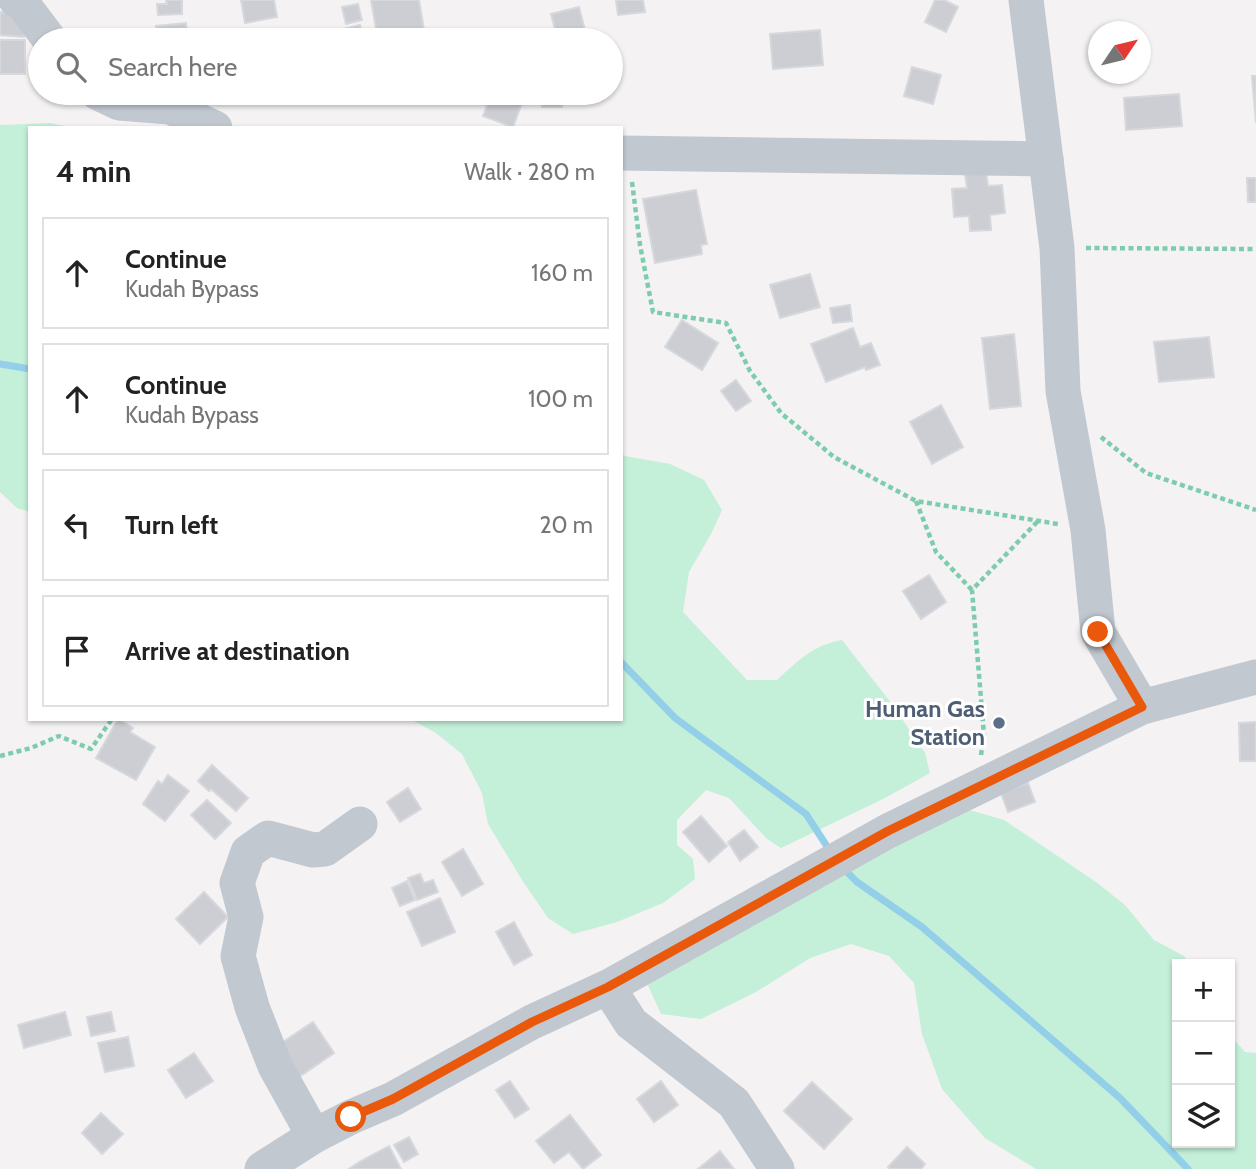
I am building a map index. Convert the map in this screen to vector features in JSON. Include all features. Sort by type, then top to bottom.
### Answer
[{"type":"street","points":[[16,0],[22,3],[41,28]]},
{"type":"street","points":[[1026,0],[1057,248],[1063,391],[1088,530],[1098,632],[1142,707]]},
{"type":"street","points":[[144,105],[170,107],[211,126]]},
{"type":"street","points":[[625,153],[1046,159]]},
{"type":"street","points":[[262,1169],[314,1136],[393,1099],[532,1022],[608,987],[843,856],[1142,707],[1256,677]]},
{"type":"street","points":[[314,1136],[275,1066],[251,1007],[238,956],[246,917],[237,883],[248,852],[268,838],[313,850],[325,849],[360,824]]},
{"type":"street","points":[[608,987],[631,1023],[734,1103],[777,1169]]},
{"type":"path","points":[[625,153],[653,312],[726,323],[750,371],[780,413],[834,457],[916,501],[1088,530]]},
{"type":"path","points":[[1057,248],[1256,249]]},
{"type":"path","points":[[1091,430],[1146,473],[1256,510]]},
{"type":"path","points":[[916,501],[936,552],[972,590],[984,735],[975,790]]},
{"type":"path","points":[[972,590],[1039,520]]},
{"type":"path","points":[[0,756],[59,736],[91,749],[111,721]]},
{"type":"green space","points":[[50,123],[64,126],[28,126],[28,511],[17,508],[0,492],[0,125]]},
{"type":"green space","points":[[623,454],[670,464],[704,480],[722,510],[689,572],[683,612],[747,680],[777,680],[814,650],[842,640],[892,704],[925,753],[930,773],[781,848],[767,839],[729,798],[706,790],[677,820],[677,845],[693,859],[695,879],[663,903],[617,922],[573,934],[548,918],[524,883],[488,824],[482,793],[462,754],[436,733],[414,721],[623,721]]},
{"type":"green space","points":[[956,806],[1004,820],[1096,882],[1125,905],[1154,940],[1186,959],[1172,959],[1172,1148],[1235,1148],[1235,1041],[1245,1052],[1256,1053],[1256,1169],[1036,1169],[985,1138],[942,1089],[922,1034],[914,983],[889,956],[851,944],[810,958],[756,992],[701,1019],[661,1014],[646,981]]},
{"type":"building","points":[[166,0],[182,0],[182,14],[158,15],[157,4],[167,4]]},
{"type":"building","points":[[241,0],[274,0],[277,17],[245,23]]},
{"type":"building","points":[[371,0],[419,0],[424,28],[376,28]]},
{"type":"building","points":[[616,0],[643,0],[645,12],[618,15]]},
{"type":"building","points":[[935,0],[944,0],[958,7],[946,32],[925,22]]},
{"type":"building","points":[[358,4],[362,20],[346,24],[342,7]]},
{"type":"building","points":[[579,7],[584,28],[555,28],[551,14]]},
{"type":"building","points":[[0,12],[26,15],[24,37],[0,35]]},
{"type":"building","points":[[186,23],[187,28],[156,28]]},
{"type":"building","points":[[820,30],[823,65],[773,69],[770,34]]},
{"type":"building","points":[[0,40],[25,40],[25,74],[0,74]]},
{"type":"building","points":[[912,67],[941,75],[933,104],[904,96]]},
{"type":"building","points":[[1252,76],[1256,76],[1256,123]]},
{"type":"building","points":[[1179,94],[1182,126],[1126,130],[1124,98]]},
{"type":"building","points":[[487,105],[521,105],[513,126],[483,116]]},
{"type":"building","points":[[542,105],[562,105],[562,107]]},
{"type":"building","points":[[986,172],[988,186],[1002,185],[1005,213],[990,215],[991,230],[970,231],[969,216],[954,217],[952,189],[967,188],[965,174]]},
{"type":"building","points":[[1247,178],[1256,178],[1256,202],[1248,202]]},
{"type":"building","points":[[696,190],[707,244],[701,245],[702,254],[655,263],[643,199]]},
{"type":"building","points":[[810,274],[820,307],[780,318],[770,285]]},
{"type":"building","points":[[850,305],[852,321],[833,323],[830,308]]},
{"type":"building","points":[[682,320],[718,343],[702,370],[665,347]]},
{"type":"building","points":[[853,328],[860,347],[871,343],[880,365],[866,370],[865,367],[826,382],[811,344]]},
{"type":"building","points":[[1014,334],[1021,406],[990,409],[982,338]]},
{"type":"building","points":[[1209,337],[1214,377],[1159,382],[1154,342]]},
{"type":"building","points":[[736,380],[751,401],[736,411],[721,391]]},
{"type":"building","points":[[941,405],[963,447],[932,464],[910,422]]},
{"type":"building","points":[[929,575],[946,602],[921,619],[903,591]]},
{"type":"building","points":[[1002,717],[1004,728],[996,730],[993,718]]},
{"type":"building","points":[[117,721],[133,728],[130,732],[155,747],[136,780],[96,758]]},
{"type":"building","points":[[1256,722],[1256,761],[1240,761],[1239,723]]},
{"type":"building","points":[[212,765],[248,798],[236,811],[198,781]]},
{"type":"building","points":[[168,775],[189,791],[165,821],[143,804],[158,781],[162,784]]},
{"type":"building","points":[[1028,783],[1035,802],[1008,812],[1001,793]]},
{"type":"building","points":[[408,788],[421,809],[400,822],[387,802]]},
{"type":"building","points":[[207,800],[231,823],[215,839],[191,815]]},
{"type":"building","points":[[701,816],[727,846],[709,862],[683,832]]},
{"type":"building","points":[[744,830],[758,847],[740,861],[728,842]]},
{"type":"building","points":[[463,849],[483,884],[462,896],[442,862]]},
{"type":"building","points":[[420,874],[424,883],[433,880],[438,892],[417,900],[408,878]]},
{"type":"building","points":[[407,881],[415,900],[400,906],[392,888]]},
{"type":"building","points":[[204,892],[228,917],[200,944],[176,919]]},
{"type":"building","points":[[440,898],[455,932],[422,946],[407,912]]},
{"type":"building","points":[[514,922],[532,955],[514,965],[496,932]]},
{"type":"building","points":[[65,1012],[71,1035],[24,1048],[18,1025]]},
{"type":"building","points":[[111,1012],[115,1031],[91,1036],[87,1017]]},
{"type":"building","points":[[313,1022],[334,1053],[296,1079],[274,1048]]},
{"type":"building","points":[[128,1037],[134,1066],[105,1072],[98,1043]]},
{"type":"building","points":[[194,1053],[213,1081],[186,1098],[168,1070]]},
{"type":"building","points":[[510,1081],[529,1109],[515,1118],[496,1090]]},
{"type":"building","points":[[661,1081],[678,1105],[654,1122],[637,1099]]},
{"type":"building","points":[[812,1082],[852,1119],[824,1149],[784,1111]]},
{"type":"building","points":[[101,1113],[123,1134],[102,1154],[82,1133]]},
{"type":"building","points":[[570,1115],[601,1155],[583,1169],[569,1152],[554,1163],[536,1141]]},
{"type":"building","points":[[409,1137],[418,1154],[404,1162],[394,1145]]},
{"type":"building","points":[[389,1146],[401,1169],[349,1169],[359,1162]]},
{"type":"building","points":[[907,1147],[925,1164],[921,1169],[888,1167]]},
{"type":"building","points":[[720,1151],[734,1169],[698,1169]]},
{"type":"waterway","points":[[0,364],[28,369]]},
{"type":"waterway","points":[[623,664],[675,718],[806,814],[830,851]]},
{"type":"waterway","points":[[844,869],[857,882],[922,927],[1120,1098],[1188,1169]]},
{"type":"place","name":"Human Gas Station","points":[[999,723]]},
{"type":"route","points":[[351,1117],[393,1099],[532,1022],[608,987],[888,831],[1142,707],[1098,632]]}]
